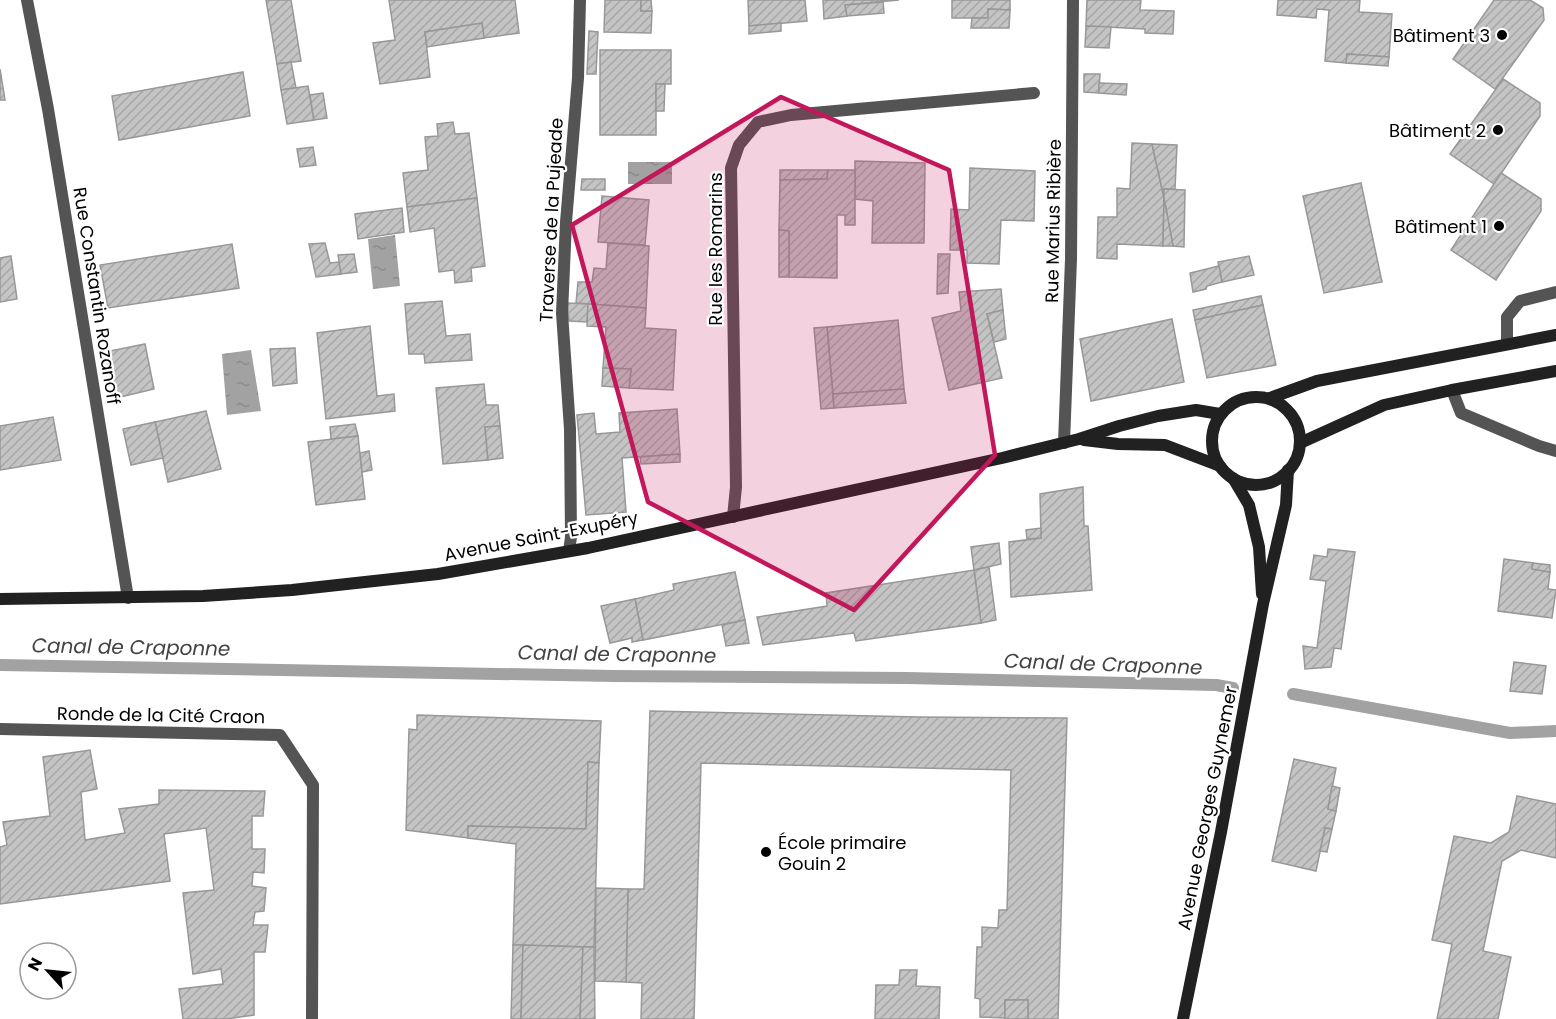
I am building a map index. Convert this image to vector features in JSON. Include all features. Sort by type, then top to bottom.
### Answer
[{"type":"main road","points":[[1270,398],[1317,381],[1556,335]]},
{"type":"main road","points":[[1300,443],[1384,405],[1556,371]]},
{"type":"main road","points":[[1233,478],[1247,484],[1262,484],[1276,480],[1297,458],[1300,443],[1299,429],[1293,416],[1283,405],[1270,398],[1257,396],[1242,399],[1220,414],[1214,427],[1212,440],[1214,453],[1220,466],[1233,478],[1250,505],[1259,547],[1263,604]]},
{"type":"main road","name":"Avenue Saint-Exupéry","points":[[0,599],[203,596],[281,591],[438,574],[569,551],[733,516],[1064,443],[1158,416],[1196,410],[1220,414]]},
{"type":"main road","points":[[1079,439],[1118,444],[1165,446],[1220,466]]},
{"type":"main road","points":[[1263,604],[1286,505],[1288,470]]},
{"type":"main road","name":"Avenue Georges Guynemer","points":[[1183,1019],[1226,809],[1263,604]]},
{"type":"street","name":"Rue Constantin Rozanoff","points":[[27,0],[50,121],[128,598]]},
{"type":"street","name":"Traverse de la Pujeade","points":[[569,551],[571,537],[570,429],[562,313],[566,222],[578,78],[580,0]]},
{"type":"street","name":"Rue Marius Ribière","points":[[1064,443],[1071,259],[1073,0]]},
{"type":"street","name":"Rue les Romarins","points":[[733,516],[736,487],[731,168],[739,145],[758,122],[791,115],[1034,93]]},
{"type":"street","points":[[1507,344],[1507,317],[1520,301],[1556,292]]},
{"type":"street","points":[[1452,390],[1461,413],[1556,451]]},
{"type":"street","name":"Ronde de la Cité Craon","points":[[0,729],[280,735],[312,785],[312,1019]]},
{"type":"highlighted area","points":[[781,97],[949,170],[995,455],[854,610],[648,502],[572,225]]},
{"type":"water","points":[[628,162],[672,162],[672,184],[628,184]]},
{"type":"water","points":[[395,235],[400,286],[373,289],[368,239]]},
{"type":"water","points":[[251,350],[261,411],[227,415],[222,354]]},
{"type":"building","points":[[266,0],[291,0],[301,61],[277,64]]},
{"type":"building","points":[[389,0],[515,0],[519,33],[484,38],[482,23],[425,32],[430,77],[380,84],[373,43],[395,40]]},
{"type":"building","points":[[605,0],[641,0],[641,11],[652,11],[651,33],[604,32]]},
{"type":"building","points":[[641,0],[651,0],[652,11],[641,11]]},
{"type":"building","points":[[748,0],[805,0],[807,21],[749,26]]},
{"type":"building","points":[[823,0],[899,0],[845,5],[847,16],[824,19]]},
{"type":"building","points":[[952,0],[1010,0],[1010,10],[988,9],[988,18],[952,18]]},
{"type":"building","points":[[1087,0],[1141,0],[1140,10],[1174,11],[1173,34],[1145,33],[1145,29],[1086,26]]},
{"type":"building","points":[[1278,0],[1360,0],[1359,12],[1392,14],[1389,57],[1347,54],[1346,63],[1325,61],[1329,10],[1317,9],[1316,18],[1277,15]]},
{"type":"building","name":"Bâtiment 3","points":[[1494,0],[1530,0],[1543,8],[1544,20],[1495,89],[1453,59]]},
{"type":"building","points":[[883,2],[884,13],[847,16],[845,5]]},
{"type":"building","points":[[988,9],[1010,10],[1009,28],[971,28],[972,18],[988,18]]},
{"type":"building","points":[[482,23],[484,38],[427,47],[425,32]]},
{"type":"building","points":[[781,23],[781,31],[749,34],[749,26]]},
{"type":"building","points":[[1086,26],[1111,27],[1109,48],[1085,47]]},
{"type":"building","points":[[589,31],[598,32],[596,74],[587,74]]},
{"type":"building","points":[[600,50],[671,50],[671,84],[656,84],[656,135],[600,135]]},
{"type":"building","points":[[1347,54],[1389,57],[1388,66],[1346,63]]},
{"type":"building","points":[[291,62],[296,88],[281,90],[277,64]]},
{"type":"building","points":[[0,69],[5,100],[0,100]]},
{"type":"building","points":[[243,72],[250,116],[119,140],[112,96]]},
{"type":"building","points":[[1084,74],[1100,74],[1099,93],[1084,92]]},
{"type":"building","name":"Bâtiment 2","points":[[1503,79],[1540,103],[1540,116],[1494,184],[1450,154]]},
{"type":"building","points":[[1099,83],[1127,84],[1126,95],[1099,93]]},
{"type":"building","points":[[656,84],[665,84],[664,111],[656,111]]},
{"type":"building","points":[[308,86],[314,120],[287,124],[281,90]]},
{"type":"building","points":[[323,93],[327,118],[314,120],[310,95]]},
{"type":"building","points":[[453,122],[455,134],[469,133],[477,198],[407,207],[403,173],[428,170],[425,137],[438,136],[437,124]]},
{"type":"building","points":[[1132,143],[1152,144],[1164,198],[1163,246],[1117,244],[1117,259],[1097,258],[1098,217],[1117,217],[1117,188],[1130,189]]},
{"type":"building","points":[[1152,144],[1177,145],[1175,189],[1164,189],[1164,198]]},
{"type":"building","points":[[313,147],[316,165],[300,167],[297,149]]},
{"type":"building","points":[[855,161],[925,163],[924,243],[872,243],[873,201],[855,199]]},
{"type":"building","points":[[970,168],[1035,171],[1034,221],[1001,220],[999,264],[967,263],[967,250],[950,250],[951,209],[969,210]]},
{"type":"building","points":[[780,170],[828,170],[827,179],[780,180]]},
{"type":"building","points":[[828,170],[855,170],[855,225],[845,225],[845,215],[837,215],[837,278],[789,277],[789,231],[779,230],[780,180],[827,179]]},
{"type":"building","name":"Bâtiment 1","points":[[1501,173],[1541,199],[1541,211],[1496,280],[1451,250]]},
{"type":"building","points":[[582,179],[605,179],[605,190],[581,190]]},
{"type":"building","points":[[1361,183],[1382,282],[1324,293],[1303,196]]},
{"type":"building","points":[[1164,189],[1185,190],[1184,247],[1173,246]]},
{"type":"building","points":[[602,196],[649,200],[645,245],[598,242]]},
{"type":"building","points":[[477,198],[485,266],[471,268],[472,281],[455,283],[454,270],[439,272],[434,228],[410,232],[407,207]]},
{"type":"building","points":[[1164,198],[1173,246],[1163,246]]},
{"type":"building","points":[[402,208],[404,232],[358,239],[355,214]]},
{"type":"building","points":[[779,230],[789,231],[789,277],[779,277]]},
{"type":"building","points":[[325,243],[330,263],[339,262],[341,274],[316,277],[309,244]]},
{"type":"building","points":[[608,243],[649,246],[646,308],[576,303],[578,282],[592,282],[594,268],[606,269]]},
{"type":"building","points":[[232,244],[239,288],[108,308],[100,265]]},
{"type":"building","points":[[354,254],[357,272],[341,274],[338,255]]},
{"type":"building","points":[[938,254],[950,254],[948,293],[937,294]]},
{"type":"building","points":[[11,256],[17,299],[0,302],[0,258]]},
{"type":"building","points":[[1249,256],[1254,275],[1222,282],[1218,262]]},
{"type":"building","points":[[1219,266],[1222,282],[1193,292],[1190,273]]},
{"type":"building","points":[[1001,289],[1003,310],[987,314],[1002,378],[949,390],[932,318],[961,311],[959,292]]},
{"type":"building","points":[[1261,296],[1263,305],[1195,320],[1193,310]]},
{"type":"building","points":[[442,301],[446,336],[470,334],[472,360],[425,363],[424,354],[409,354],[405,304]]},
{"type":"building","points":[[567,303],[588,304],[587,322],[569,321]]},
{"type":"building","points":[[588,304],[646,308],[645,328],[676,330],[673,390],[629,388],[631,369],[603,368],[606,327],[587,326]]},
{"type":"building","points":[[1263,305],[1276,365],[1207,378],[1195,320]]},
{"type":"building","points":[[1003,310],[1006,339],[994,342],[987,314]]},
{"type":"building","points":[[1172,319],[1184,382],[1091,401],[1080,339]]},
{"type":"building","points":[[898,320],[904,389],[833,394],[827,327]]},
{"type":"building","points":[[370,326],[377,396],[394,394],[395,411],[326,419],[317,333]]},
{"type":"building","points":[[827,327],[834,408],[821,409],[814,328]]},
{"type":"building","points":[[145,344],[154,389],[116,398],[105,352]]},
{"type":"building","points":[[295,348],[297,383],[273,386],[270,349]]},
{"type":"building","points":[[603,368],[631,369],[629,388],[602,386]]},
{"type":"building","points":[[484,384],[486,405],[498,405],[500,426],[485,427],[488,460],[443,464],[436,388]]},
{"type":"building","points":[[904,389],[906,403],[834,408],[833,394]]},
{"type":"building","points":[[677,409],[680,454],[622,458],[626,512],[586,515],[577,415],[594,413],[596,434],[620,432],[619,413]]},
{"type":"building","points":[[206,411],[221,469],[168,482],[155,422]]},
{"type":"building","points":[[53,417],[61,460],[0,470],[0,426]]},
{"type":"building","points":[[155,422],[163,458],[131,465],[123,429]]},
{"type":"building","points":[[355,424],[358,436],[331,439],[330,427]]},
{"type":"building","points":[[500,426],[503,458],[488,460],[485,427]]},
{"type":"building","points":[[358,436],[365,499],[316,505],[308,442]]},
{"type":"building","points":[[369,451],[372,470],[362,472],[360,453]]},
{"type":"building","points":[[680,454],[680,462],[641,464],[640,457]]},
{"type":"building","points":[[1083,487],[1084,526],[1088,526],[1092,590],[1011,597],[1009,542],[1041,538],[1040,494]]},
{"type":"building","points":[[1041,528],[1041,538],[1027,539],[1026,530]]},
{"type":"building","points":[[999,543],[1001,564],[974,570],[971,547]]},
{"type":"building","points":[[1328,549],[1355,552],[1341,649],[1334,648],[1331,667],[1305,669],[1303,646],[1317,648],[1326,581],[1310,579],[1314,555],[1327,557]]},
{"type":"building","points":[[1504,559],[1533,563],[1532,569],[1550,572],[1548,589],[1556,590],[1552,618],[1498,611]]},
{"type":"building","points":[[1533,563],[1550,565],[1550,572],[1532,569]]},
{"type":"building","points":[[989,567],[996,620],[981,623],[974,570]]},
{"type":"building","points":[[974,570],[981,623],[856,641],[854,633],[763,645],[757,617],[827,606],[826,593]]},
{"type":"building","points":[[735,572],[745,620],[643,640],[635,599],[674,590],[673,584]]},
{"type":"building","points":[[635,599],[643,640],[632,642],[632,638],[610,643],[601,606]]},
{"type":"building","points":[[745,620],[749,643],[726,646],[722,625]]},
{"type":"building","points":[[1514,662],[1546,666],[1542,694],[1510,691]]},
{"type":"building","points":[[650,711],[1067,718],[1058,1019],[1028,1019],[1028,1000],[1005,1000],[1005,1018],[980,1017],[980,999],[975,998],[977,947],[982,947],[982,927],[998,928],[999,910],[1007,910],[1011,770],[701,763],[694,1019],[641,1019],[642,983],[626,982],[628,889],[644,889]]},
{"type":"building","points":[[417,715],[601,721],[599,763],[588,762],[586,829],[468,826],[468,838],[406,830],[409,729],[417,730]]},
{"type":"building","points":[[90,750],[97,789],[81,792],[85,840],[125,833],[119,809],[159,804],[159,790],[265,791],[263,816],[252,816],[252,849],[265,849],[264,873],[253,872],[252,886],[266,888],[264,911],[255,912],[253,925],[268,925],[265,952],[254,952],[254,1015],[226,1019],[183,1019],[179,989],[223,984],[221,969],[193,974],[183,893],[214,890],[206,828],[164,834],[170,881],[0,904],[0,847],[7,845],[3,822],[50,816],[43,757]]},
{"type":"building","points":[[1294,759],[1336,768],[1328,809],[1336,811],[1332,829],[1325,828],[1316,871],[1272,861]]},
{"type":"building","points":[[588,762],[599,763],[594,947],[513,945],[516,844],[468,838],[468,826],[586,829]]},
{"type":"building","points":[[1332,786],[1340,788],[1336,811],[1328,809]]},
{"type":"building","points":[[1517,796],[1556,804],[1556,858],[1521,850],[1502,861],[1483,951],[1511,957],[1498,1019],[1437,1019],[1452,944],[1432,940],[1454,836],[1491,843],[1509,832]]},
{"type":"building","points":[[1325,828],[1332,829],[1327,852],[1320,851]]},
{"type":"building","points":[[596,888],[628,889],[626,982],[595,981]]},
{"type":"building","points":[[513,945],[523,945],[521,1019],[511,1019]]},
{"type":"building","points":[[523,945],[583,947],[580,1019],[521,1019]]},
{"type":"building","points":[[583,947],[594,947],[595,1019],[580,1019]]},
{"type":"building","points":[[900,970],[917,970],[916,986],[940,987],[939,1019],[875,1019],[876,985],[899,985]]},
{"type":"building","points":[[1005,1000],[1028,1000],[1028,1019],[1005,1019]]},
{"type":"waterway","name":"Canal de Craponne","points":[[0,665],[613,676],[907,678],[1216,685],[1233,688]]},
{"type":"waterway","name":"Canal de Craponne","points":[[1293,694],[1510,733],[1556,731]]},
{"type":"place","name":"Bâtiment 3","points":[[1502,35]]},
{"type":"place","name":"Bâtiment 2","points":[[1498,130]]},
{"type":"place","name":"Bâtiment 1","points":[[1499,226]]},
{"type":"place","name":"École primaire Gouin 2","points":[[766,852]]}]
